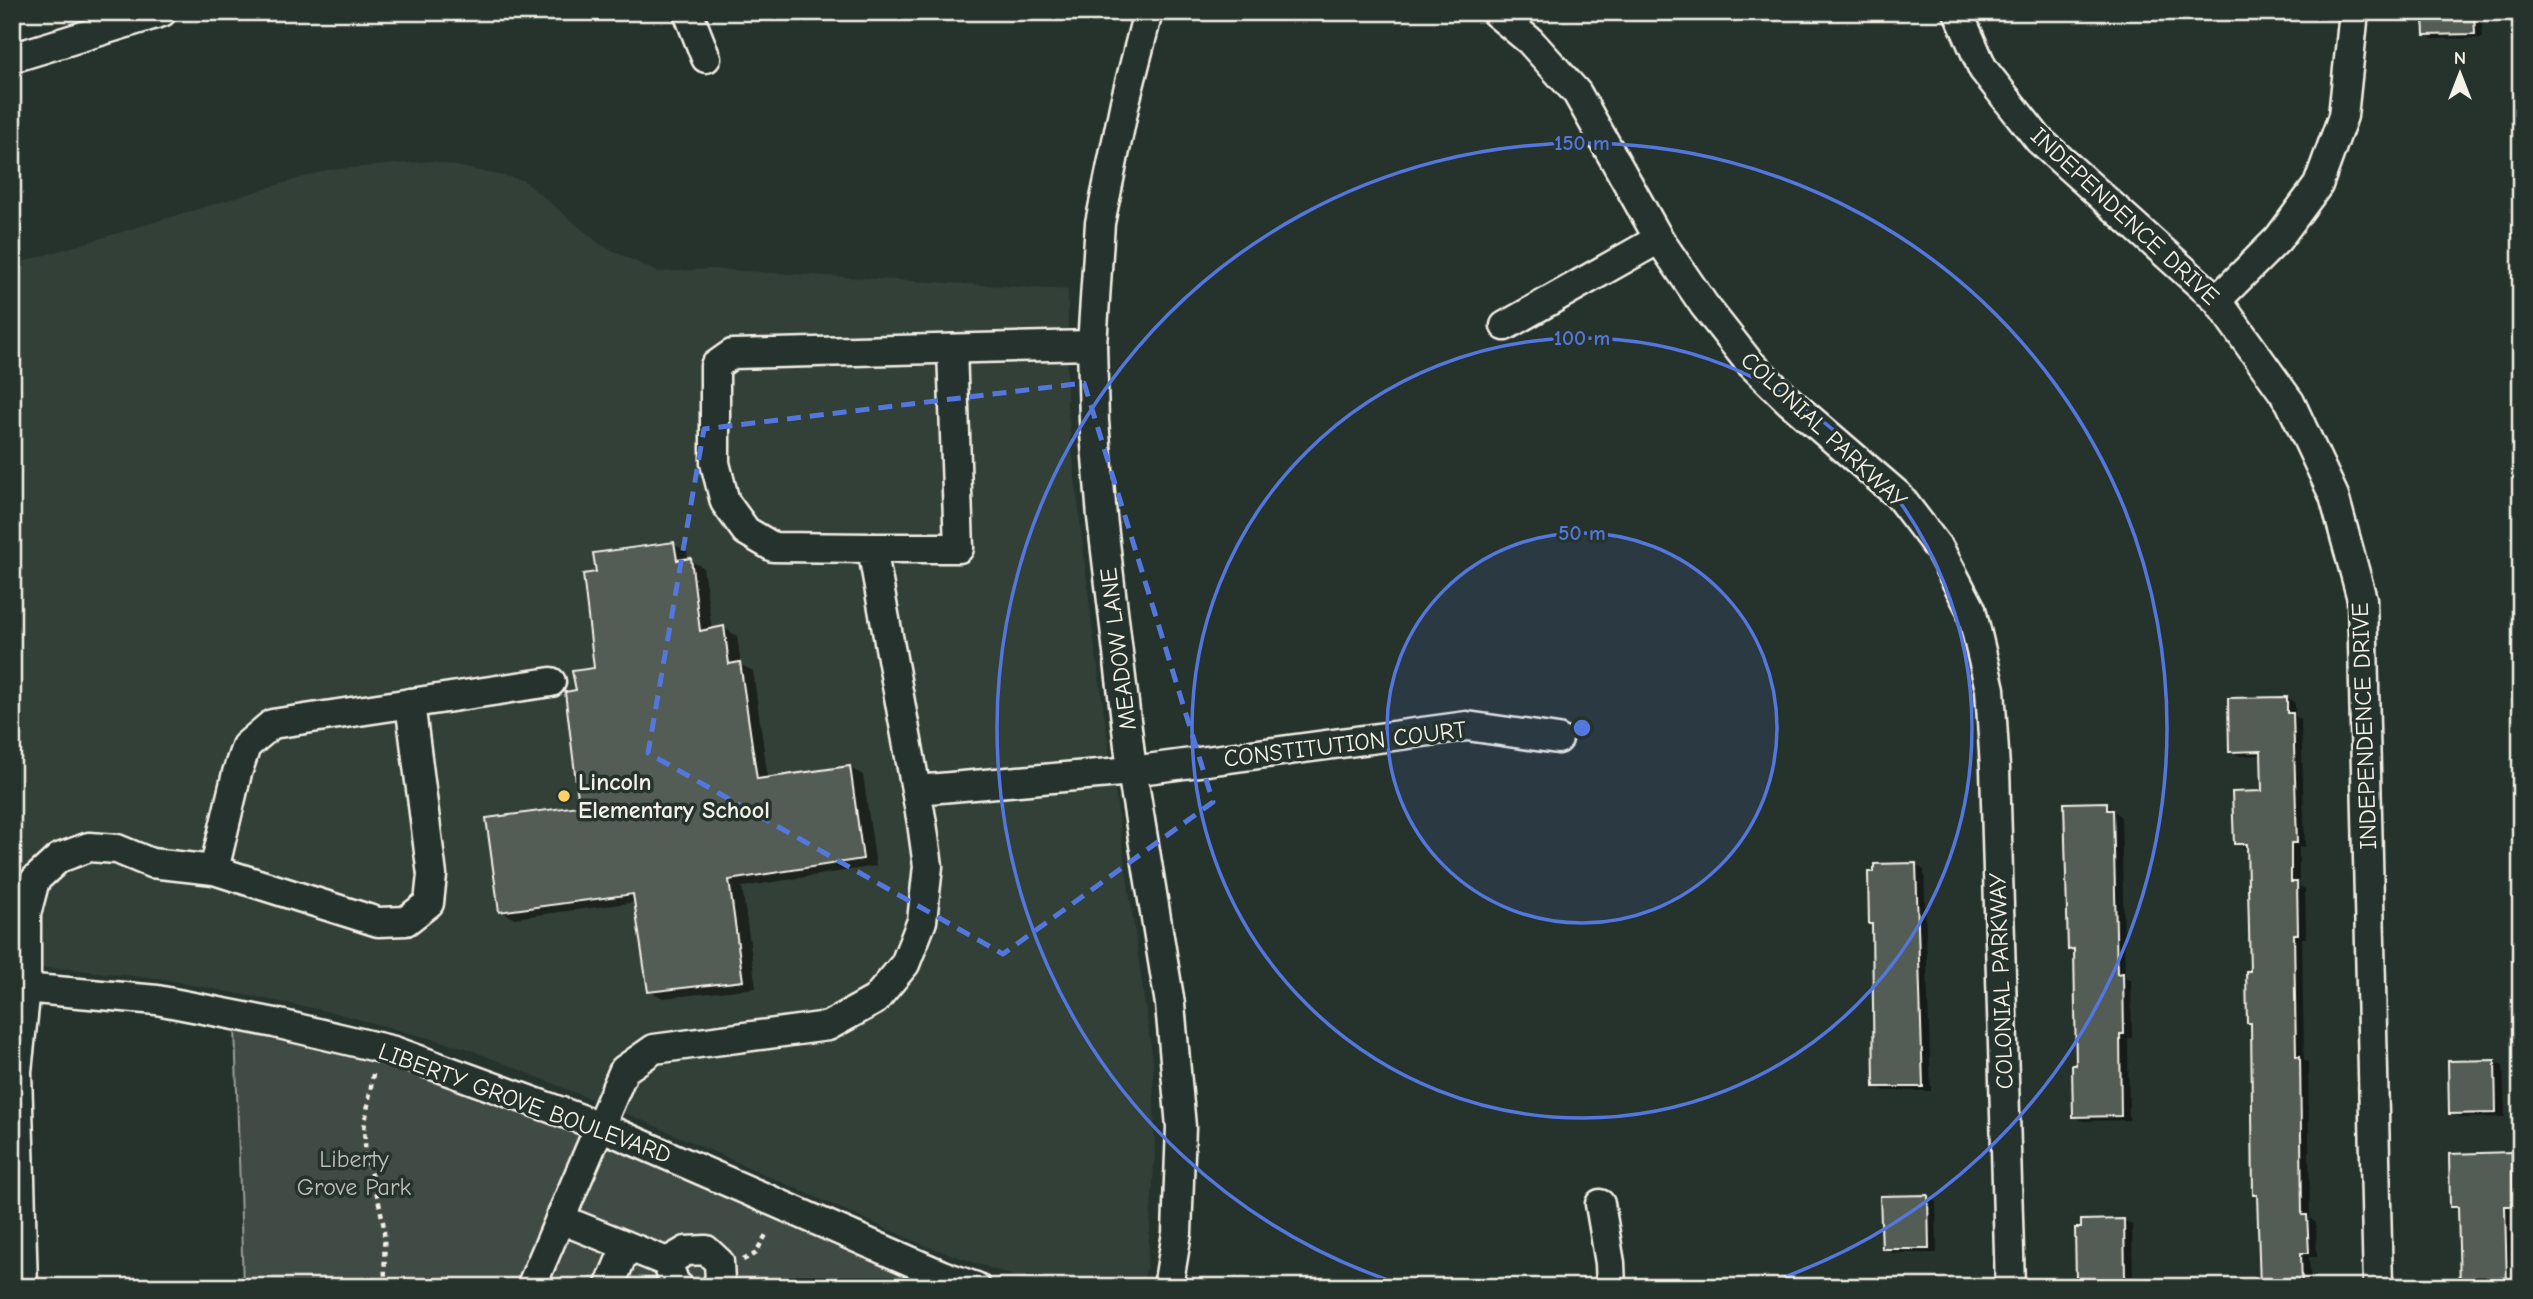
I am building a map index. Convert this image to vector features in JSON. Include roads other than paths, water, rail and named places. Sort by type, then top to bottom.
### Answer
[{"type":"street","points":[[12,58],[162,12]]},
{"type":"street","points":[[688,12],[706,58]]},
{"type":"street","name":"MEADOW LANE","points":[[1148,12],[1125,102],[1100,223],[1092,345],[1094,421],[1100,490],[1132,771],[1170,1004],[1181,1127],[1177,1233],[1168,1287]]},
{"type":"street","name":"COLONIAL PARKWAY","points":[[1495,12],[1530,41],[1577,93],[1659,239],[1704,305],[1748,361],[1789,401],[1898,495],[1940,550],[1971,609],[1990,689],[1995,768],[2010,1287]]},
{"type":"street","name":"INDEPENDENCE DRIVE","points":[[1958,12],[1983,69],[2039,140],[2217,300],[2290,402],[2334,496],[2362,599],[2378,1287]]},
{"type":"street","points":[[2217,300],[2278,239],[2318,185],[2343,116],[2354,12]]},
{"type":"street","points":[[1505,326],[1659,239]]},
{"type":"street","points":[[952,349],[959,548],[772,547],[746,531],[725,502],[715,463],[715,366],[732,354],[1092,345]]},
{"type":"street","points":[[531,1287],[624,1070],[654,1049],[828,1026],[875,1000],[905,964],[922,920],[928,866],[917,790],[872,548]]},
{"type":"street","points":[[214,870],[246,746],[272,724],[551,682]]},
{"type":"street","points":[[23,1287],[17,1071],[19,988],[26,914],[35,880],[59,858],[89,847],[117,849],[151,863],[214,870],[378,922],[406,920],[429,903],[432,875],[410,703]]},
{"type":"street","name":"CONSTITUTION COURT","points":[[917,790],[1132,771],[1467,726],[1558,739]]},
{"type":"street","name":"LIBERTY GROVE BOULEVARD","points":[[19,988],[157,1000],[275,1023],[394,1051],[600,1126],[942,1275],[976,1287]]},
{"type":"street","points":[[1600,1203],[1610,1263],[1611,1287]]},
{"type":"street","points":[[560,1219],[626,1247],[673,1274],[686,1251],[706,1250],[719,1262],[720,1281],[715,1287]]},
{"type":"street","points":[[609,1287],[626,1247]]},
{"type":"place","name":"Lincoln Elementary School","points":[[564,796]]},
{"type":"park label","name":"Liberty Grove Park","points":[[354,1173]]}]
